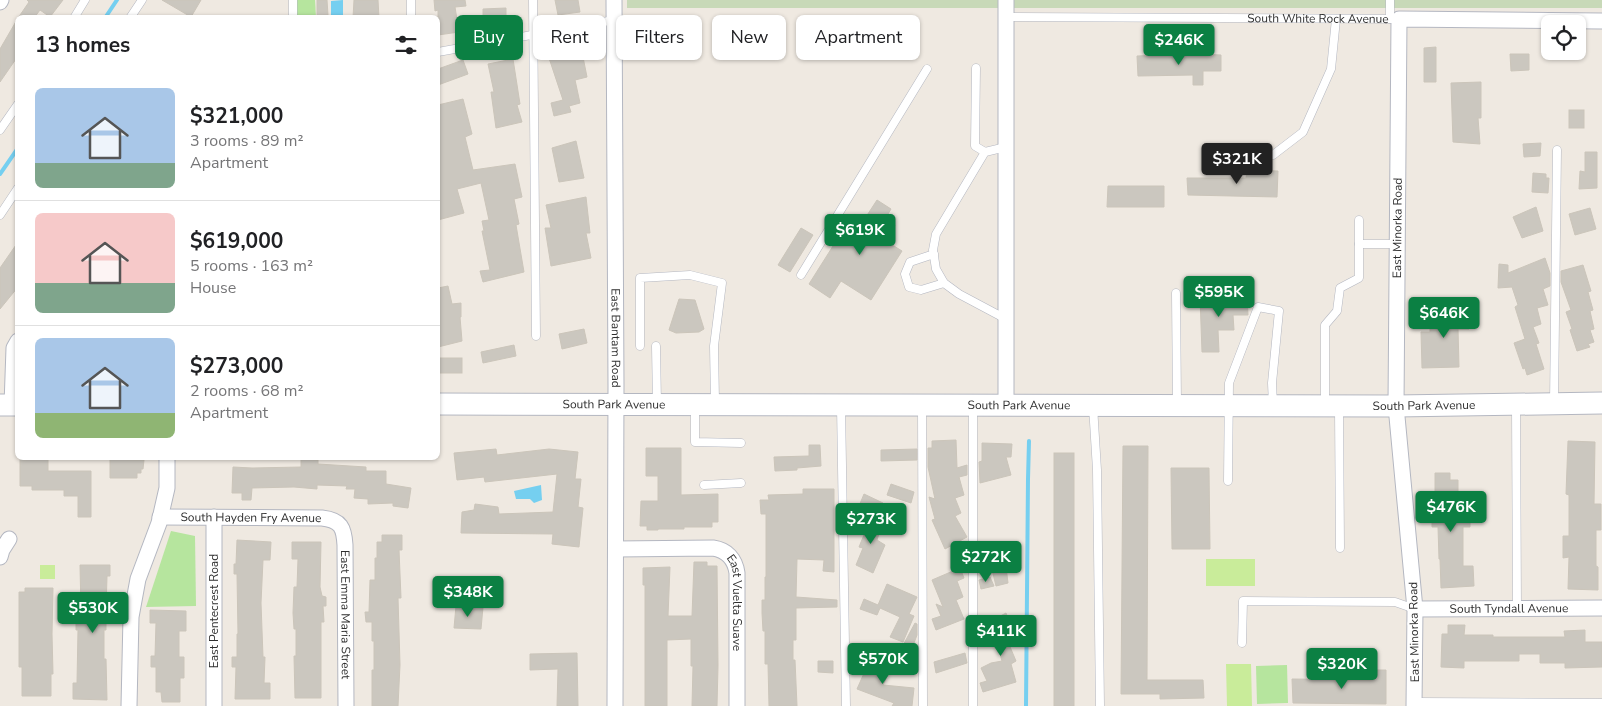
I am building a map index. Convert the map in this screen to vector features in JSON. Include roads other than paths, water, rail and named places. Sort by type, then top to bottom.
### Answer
[{"type":"main road","name":"South Park Avenue","points":[[440,404],[1396,406],[1602,403]]},
{"type":"street","name":"East Bantam Road","points":[[614,0],[615,706]]},
{"type":"street","points":[[1006,0],[1006,405]]},
{"type":"street","name":"South White Rock Avenue","points":[[1394,19],[1602,21]]},
{"type":"street","name":"East Minorka Road","points":[[1394,19],[1398,244],[1396,406],[1415,609],[1414,704]]},
{"type":"street","points":[[10,405],[15,346]]},
{"type":"street","points":[[129,706],[131,617],[138,579],[160,516],[167,488],[167,460]]},
{"type":"street","name":"South Hayden Fry Avenue","points":[[160,516],[322,518],[331,519],[340,524]]},
{"type":"street","name":"East Pentecrest Road","points":[[214,517],[214,706]]},
{"type":"street","name":"East Emma Maria Street","points":[[340,524],[344,532],[345,545],[346,706]]},
{"type":"street","points":[[0,557],[9,539]]},
{"type":"street","name":"East Vuelta Suave","points":[[616,549],[713,548],[733,554],[737,573],[737,706]]},
{"type":"street","name":"South Tyndall Avenue","points":[[1415,609],[1602,608]]},
{"type":"lane","points":[[76,15],[85,0]]},
{"type":"lane","points":[[132,15],[142,0]]},
{"type":"lane","points":[[293,0],[294,15]]},
{"type":"lane","points":[[411,0],[411,15]]},
{"type":"lane","points":[[533,0],[536,336]]},
{"type":"lane","points":[[1390,0],[1394,19]]},
{"type":"lane","name":"South White Rock Avenue","points":[[1006,17],[1394,19]]},
{"type":"lane","points":[[1273,155],[1303,132],[1331,69],[1336,19]]},
{"type":"lane","points":[[440,52],[614,20]]},
{"type":"lane","points":[[976,68],[975,146],[985,152],[1006,147]]},
{"type":"lane","points":[[801,275],[926,69]]},
{"type":"lane","points":[[0,130],[15,108]]},
{"type":"lane","points":[[1554,403],[1557,150]]},
{"type":"lane","points":[[985,152],[936,234],[934,254],[936,269],[944,283],[959,294],[1006,319]]},
{"type":"lane","points":[[0,215],[15,192]]},
{"type":"lane","points":[[1340,548],[1332,406],[1325,325],[1337,311],[1340,288],[1359,278],[1359,220]]},
{"type":"lane","points":[[1359,244],[1398,244]]},
{"type":"lane","points":[[934,254],[910,262],[905,274],[909,287],[921,290],[944,283]]},
{"type":"lane","points":[[640,346],[640,278],[690,275],[722,283],[705,404],[695,442],[741,443]]},
{"type":"lane","points":[[1176,293],[1177,405]]},
{"type":"lane","points":[[1228,481],[1229,383],[1258,307],[1279,311],[1272,383],[1272,405]]},
{"type":"lane","points":[[656,346],[657,404]]},
{"type":"lane","points":[[841,404],[846,706]]},
{"type":"lane","points":[[1093,404],[1097,470],[1100,706]]},
{"type":"lane","points":[[1516,404],[1517,609]]},
{"type":"lane","points":[[922,405],[923,706]]},
{"type":"lane","points":[[973,405],[973,706]]},
{"type":"lane","points":[[704,485],[741,483]]},
{"type":"lane","points":[[1242,643],[1243,601],[1395,602],[1415,609]]},
{"type":"lane","points":[[1414,704],[1602,703]]},
{"type":"water","points":[[343,0],[343,15],[331,15],[331,1]]},
{"type":"water","points":[[541,485],[542,500],[534,503],[530,499],[516,499],[514,491]]},
{"type":"waterway","points":[[107,15],[117,0]]},
{"type":"waterway","points":[[0,174],[15,152]]},
{"type":"waterway","points":[[1026,706],[1029,441]]}]
